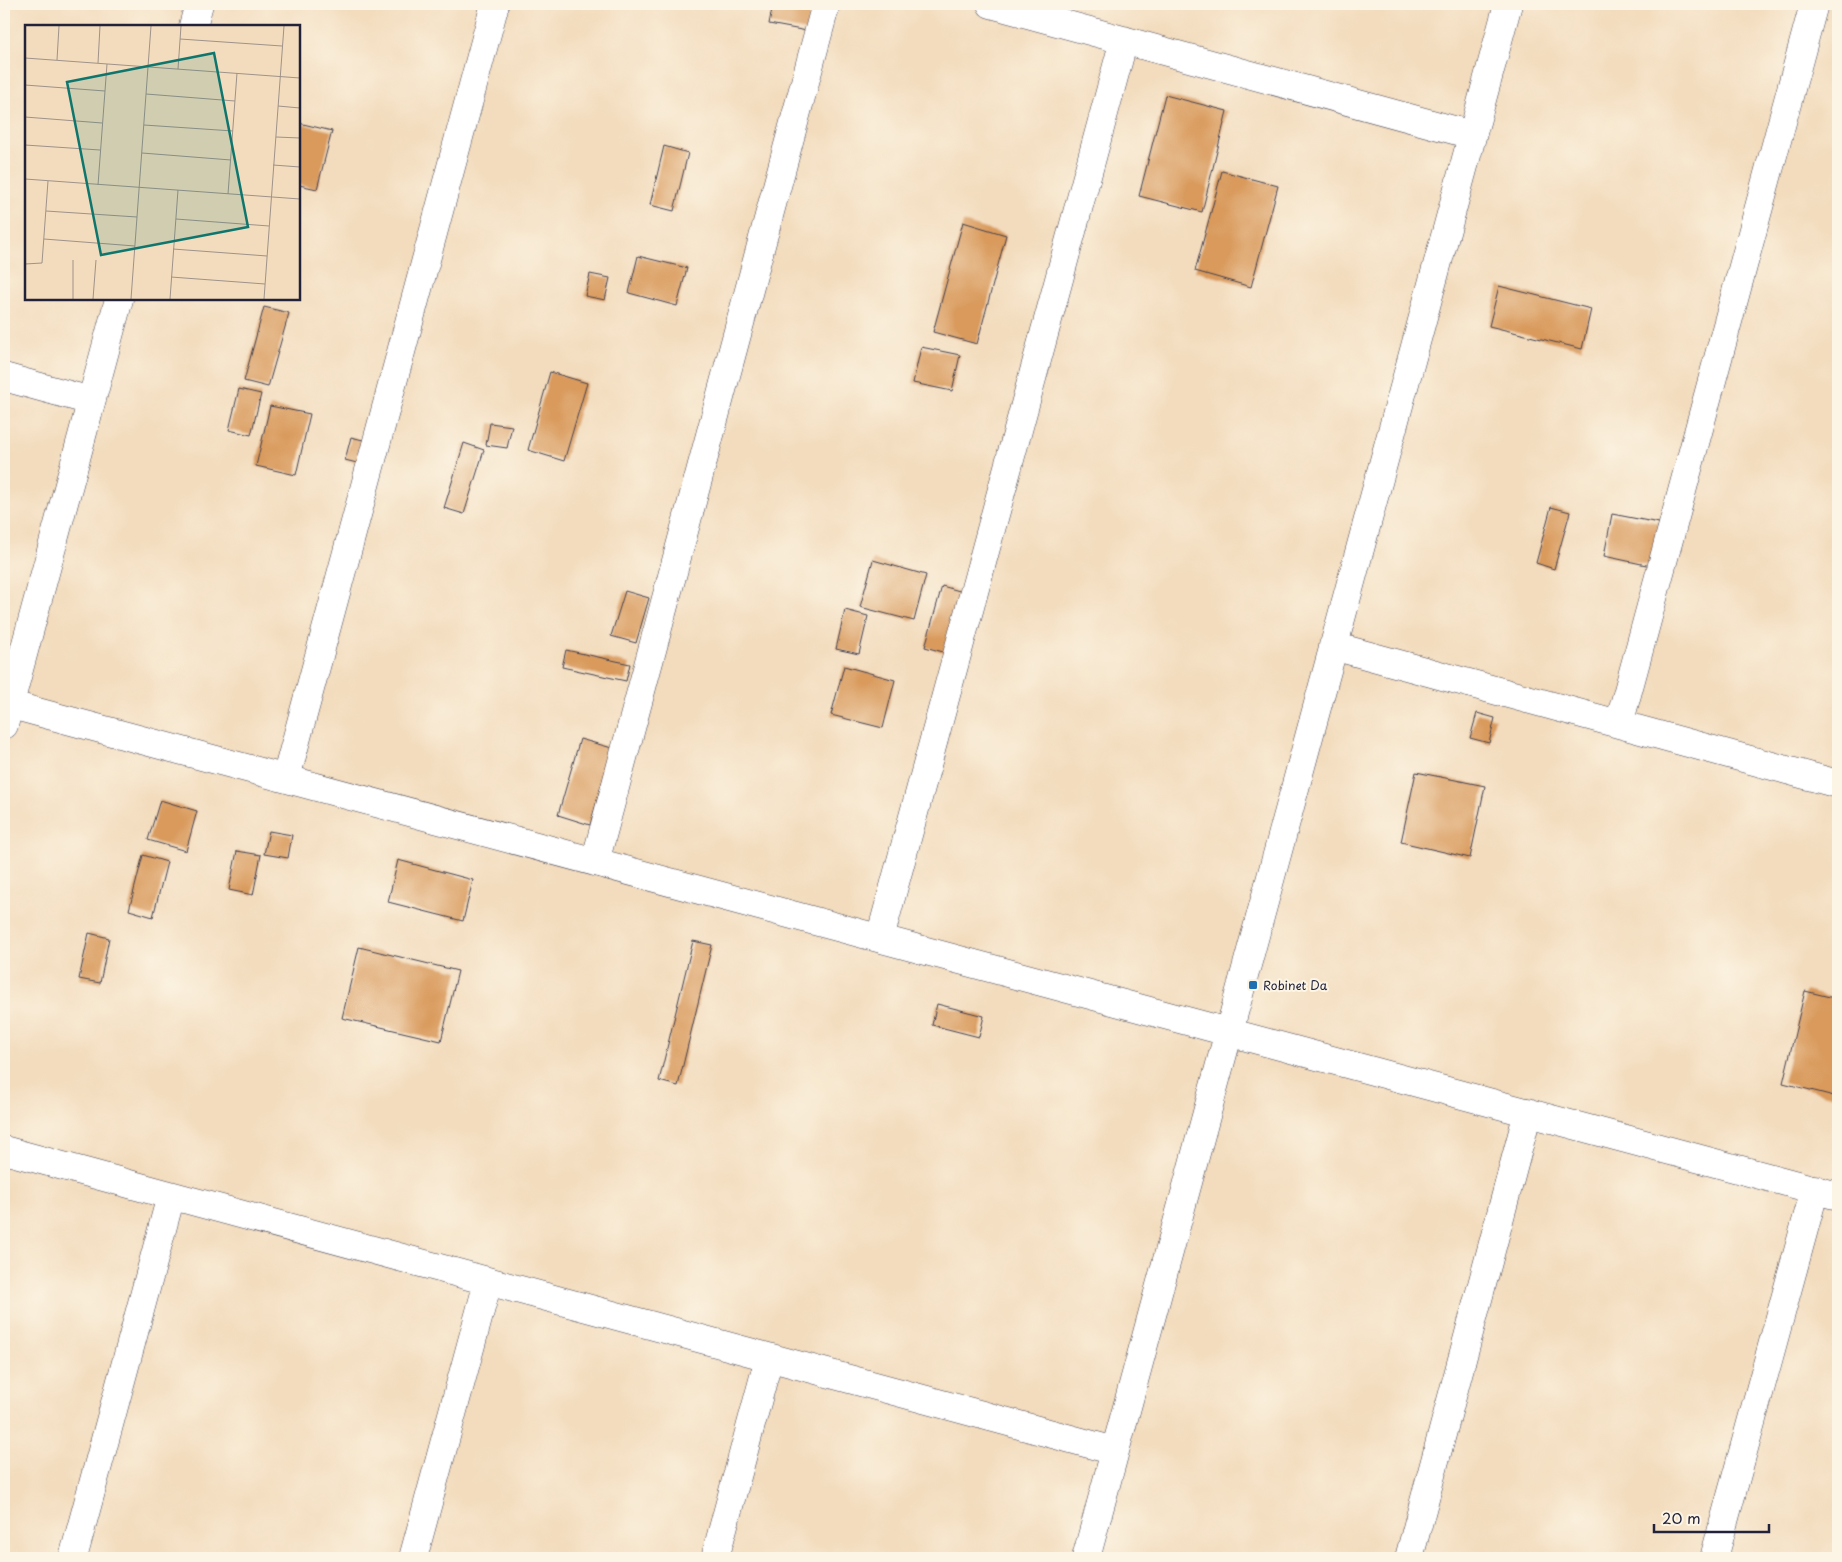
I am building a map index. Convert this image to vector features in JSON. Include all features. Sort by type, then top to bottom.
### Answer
[{"type":"street","points":[[193,25],[199,4]]},
{"type":"street","points":[[286,778],[495,4]]},
{"type":"street","points":[[595,862],[826,4]]},
{"type":"street","points":[[991,4],[1472,135]]},
{"type":"street","points":[[1086,1558],[1508,4]]},
{"type":"street","points":[[1619,724],[1814,4]]},
{"type":"street","points":[[880,938],[1124,40]]},
{"type":"street","points":[[119,300],[6,711],[286,778],[1827,1192],[1714,1558]]},
{"type":"street","points":[[4,378],[91,401]]},
{"type":"street","points":[[1333,646],[1838,784]]},
{"type":"street","points":[[1409,1558],[1528,1112]]},
{"type":"street","points":[[4,1150],[1115,1451]]},
{"type":"street","points":[[73,1558],[171,1196]]},
{"type":"street","points":[[413,1558],[488,1282]]},
{"type":"street","points":[[715,1558],[769,1358]]},
{"type":"building","points":[[773,4],[812,4],[807,31],[769,24]]},
{"type":"building","points":[[1165,95],[1227,111],[1202,212],[1139,196]]},
{"type":"building","points":[[300,123],[332,131],[317,189],[300,185]]},
{"type":"building","points":[[664,146],[688,153],[674,211],[650,205]]},
{"type":"building","points":[[1222,171],[1278,186],[1251,287],[1195,271]]},
{"type":"building","points":[[963,222],[1006,235],[977,344],[933,332]]},
{"type":"building","points":[[638,256],[687,268],[677,306],[629,293]]},
{"type":"building","points":[[590,274],[610,278],[605,300],[585,296]]},
{"type":"building","points":[[1499,286],[1591,309],[1582,349],[1489,326]]},
{"type":"building","points":[[264,307],[289,313],[268,387],[244,381]]},
{"type":"building","points":[[921,347],[960,355],[952,391],[913,383]]},
{"type":"building","points":[[550,372],[587,383],[564,461],[528,450]]},
{"type":"building","points":[[239,389],[261,394],[251,435],[229,430]]},
{"type":"building","points":[[270,406],[310,414],[296,475],[256,466]]},
{"type":"building","points":[[490,423],[512,426],[507,448],[486,445]]},
{"type":"building","points":[[351,437],[371,442],[365,465],[345,460]]},
{"type":"building","points":[[464,443],[484,450],[464,514],[444,508]]},
{"type":"building","points":[[1551,507],[1570,512],[1554,569],[1536,563]]},
{"type":"building","points":[[1612,514],[1659,523],[1651,566],[1604,556]]},
{"type":"building","points":[[873,560],[926,575],[914,621],[860,607]]},
{"type":"building","points":[[942,586],[970,594],[954,655],[925,647]]},
{"type":"building","points":[[625,591],[649,598],[636,643],[611,636]]},
{"type":"building","points":[[845,610],[868,616],[859,654],[836,649]]},
{"type":"building","points":[[566,650],[630,664],[626,681],[562,667]]},
{"type":"building","points":[[844,666],[895,680],[883,728],[831,715]]},
{"type":"building","points":[[1477,713],[1495,718],[1489,743],[1470,738]]},
{"type":"building","points":[[580,739],[612,748],[590,825],[558,815]]},
{"type":"building","points":[[1416,772],[1485,786],[1470,858],[1401,842]]},
{"type":"building","points":[[160,800],[197,811],[186,851],[148,840]]},
{"type":"building","points":[[269,831],[292,835],[288,858],[264,854]]},
{"type":"building","points":[[237,851],[261,855],[253,895],[229,890]]},
{"type":"building","points":[[143,855],[167,862],[153,917],[129,910]]},
{"type":"building","points":[[398,860],[473,880],[463,921],[388,902]]},
{"type":"building","points":[[89,933],[109,938],[100,983],[79,979]]},
{"type":"building","points":[[693,941],[712,945],[678,1086],[659,1081]]},
{"type":"building","points":[[359,947],[458,971],[441,1041],[342,1018]]},
{"type":"building","points":[[1805,991],[1838,999],[1838,1097],[1783,1083]]},
{"type":"building","points":[[937,1004],[984,1016],[979,1037],[932,1025]]},
{"type":"place","name":"Robinet Da","points":[[1253,985]]}]
